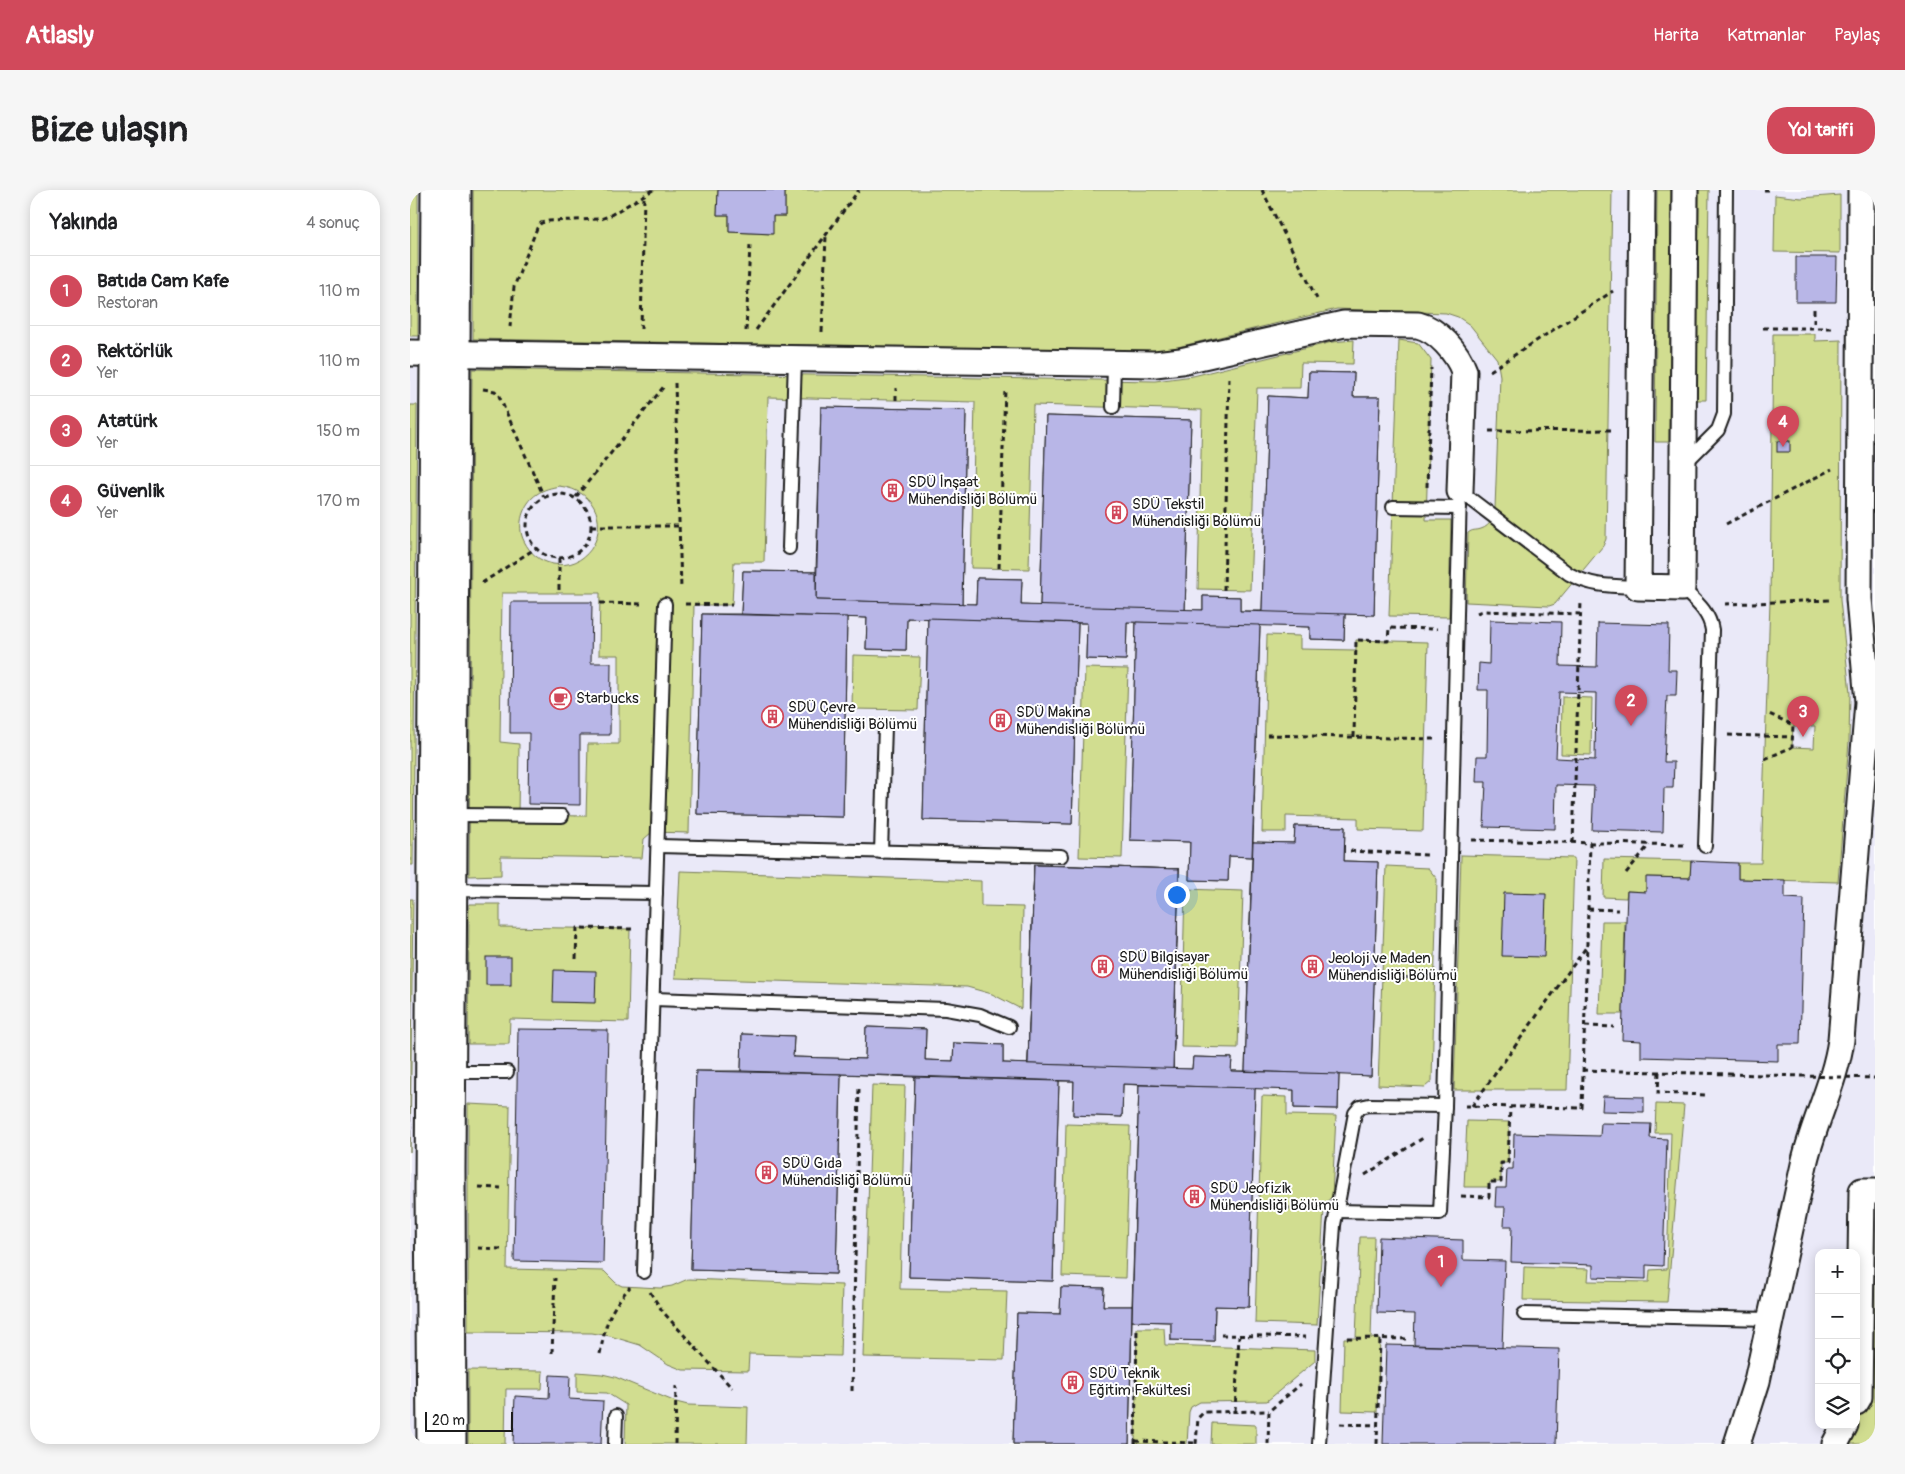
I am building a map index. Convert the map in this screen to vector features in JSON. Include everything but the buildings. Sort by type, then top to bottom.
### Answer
[{"type":"street","points":[[434,190],[434,353],[442,890],[452,1072],[430,1168],[453,1444]]},
{"type":"street","points":[[430,1444],[430,1168],[442,890],[454,815],[434,353],[458,190]]},
{"type":"street","points":[[1642,190],[1638,587],[1690,597],[1683,465],[1685,190]]},
{"type":"street","points":[[1737,1444],[1757,1381],[1772,1319],[1805,1160],[1813,1130],[1835,1072],[1840,1040],[1868,702],[1860,599],[1861,190]]},
{"type":"street","points":[[434,353],[1154,364],[1180,361],[1344,324],[1418,325],[1432,330],[1460,362],[1464,371],[1460,500]]},
{"type":"street","points":[[1859,1384],[1862,1191],[1875,1191]]},
{"type":"street","points":[[1835,1444],[1843,1429]]},
{"type":"lane","points":[[1683,465],[1718,430],[1724,414],[1726,190]]},
{"type":"lane","points":[[788,548],[795,359]]},
{"type":"lane","points":[[1113,407],[1114,364]]},
{"type":"lane","points":[[1393,507],[1427,508],[1460,500],[1576,578],[1602,586],[1638,587]]},
{"type":"lane","points":[[1330,1210],[1440,1213],[1445,1106],[1460,500]]},
{"type":"lane","points":[[1690,597],[1709,617],[1712,630],[1704,846]]},
{"type":"lane","points":[[644,1272],[665,604]]},
{"type":"lane","points":[[881,852],[885,726]]},
{"type":"lane","points":[[454,815],[562,816]]},
{"type":"lane","points":[[658,846],[1061,856]]},
{"type":"lane","points":[[442,890],[656,893]]},
{"type":"lane","points":[[653,999],[946,1009],[980,1015],[1009,1027]]},
{"type":"lane","points":[[452,1072],[507,1072]]},
{"type":"lane","points":[[1319,1444],[1326,1338],[1330,1210],[1340,1191],[1356,1110],[1369,1105],[1445,1106]]},
{"type":"lane","points":[[1524,1314],[1772,1319]]},
{"type":"lane","points":[[615,1444],[616,1416]]},
{"type":"path","points":[[510,330],[514,287],[537,228],[541,223],[601,219],[653,190]]},
{"type":"path","points":[[751,336],[859,190]]},
{"type":"path","points":[[1262,190],[1319,303]]},
{"type":"path","points":[[641,332],[644,195]]},
{"type":"path","points":[[822,336],[826,235]]},
{"type":"path","points":[[746,334],[750,244]]},
{"type":"path","points":[[1493,368],[1620,287]]},
{"type":"path","points":[[1814,309],[1814,328]]},
{"type":"path","points":[[1763,328],[1840,328]]},
{"type":"path","points":[[1427,508],[1432,330]]},
{"type":"path","points":[[1224,590],[1229,377]]},
{"type":"path","points":[[576,497],[669,380]]},
{"type":"path","points":[[675,382],[678,526],[682,595]]},
{"type":"path","points":[[999,568],[1005,388]]},
{"type":"path","points":[[481,389],[495,391],[499,396],[544,497]]},
{"type":"path","points":[[1500,431],[1618,430]]},
{"type":"path","points":[[1726,524],[1840,465]]},
{"type":"path","points":[[554,493],[566,493],[576,497],[585,505],[590,515],[592,526],[586,545],[569,557],[549,557],[536,548],[528,535],[529,514],[535,504],[544,497],[554,493]]},
{"type":"path","points":[[592,526],[678,526]]},
{"type":"path","points":[[479,586],[536,548]]},
{"type":"path","points":[[559,558],[559,593]]},
{"type":"path","points":[[1690,597],[1860,599]]},
{"type":"path","points":[[1573,842],[1581,598]]},
{"type":"path","points":[[1482,611],[1580,614]]},
{"type":"path","points":[[1354,737],[1356,640],[1388,641],[1389,628],[1458,630]]},
{"type":"path","points":[[1765,759],[1792,748],[1793,725],[1767,712]]},
{"type":"path","points":[[1267,735],[1412,739]]},
{"type":"path","points":[[1709,735],[1792,737]]},
{"type":"path","points":[[1470,840],[1704,846]]},
{"type":"path","points":[[1445,1106],[1582,1108],[1590,843]]},
{"type":"path","points":[[1626,873],[1649,844]]},
{"type":"path","points":[[1350,852],[1452,856]]},
{"type":"path","points":[[1588,909],[1618,910]]},
{"type":"path","points":[[576,959],[577,928],[655,929]]},
{"type":"path","points":[[1472,1106],[1587,946]]},
{"type":"path","points":[[1387,977],[1448,978]]},
{"type":"path","points":[[1584,1026],[1614,1028]]},
{"type":"path","points":[[1583,1070],[1875,1078]]},
{"type":"path","points":[[1658,1072],[1658,1093],[1705,1095]]},
{"type":"path","points":[[852,1391],[859,1088]]},
{"type":"path","points":[[1441,1195],[1489,1197],[1489,1182],[1501,1182],[1502,1163],[1508,1163],[1510,1107]]},
{"type":"path","points":[[1258,1207],[1330,1210],[1328,1200],[1340,1191],[1444,1125]]},
{"type":"path","points":[[476,1187],[501,1188]]},
{"type":"path","points":[[476,1248],[502,1249]]},
{"type":"path","points":[[600,1354],[607,1320],[611,1311],[644,1272]]},
{"type":"path","points":[[644,1272],[651,1294],[663,1312],[732,1388]]},
{"type":"path","points":[[552,1353],[555,1278]]},
{"type":"path","points":[[1137,1328],[1135,1442],[1196,1443],[1198,1418],[1200,1415],[1208,1411],[1269,1411],[1306,1379]]},
{"type":"path","points":[[1221,1335],[1409,1339]]},
{"type":"path","points":[[1235,1411],[1239,1336]]},
{"type":"path","points":[[1377,1444],[1380,1339]]},
{"type":"path","points":[[675,1444],[676,1386]]},
{"type":"path","points":[[1268,1444],[1269,1411]]},
{"type":"path","points":[[1320,1423],[1377,1425]]},
{"type":"shaded area","points":[[410,190],[1875,190],[1875,1444],[410,1444]]},
{"type":"green space","points":[[410,190],[418,190],[418,336],[410,336]]},
{"type":"green space","points":[[473,190],[718,190],[717,215],[729,215],[729,232],[772,234],[773,216],[785,216],[785,190],[1612,190],[1606,539],[1603,546],[1555,604],[1549,606],[1466,602],[1468,533],[1487,526],[1495,508],[1500,376],[1497,359],[1470,325],[1458,317],[1446,313],[1337,309],[1161,351],[473,339]]},
{"type":"green space","points":[[1657,190],[1671,190],[1669,442],[1655,442]]},
{"type":"green space","points":[[1699,190],[1709,190],[1706,400],[1697,400]]},
{"type":"green space","points":[[1775,195],[1801,198],[1840,195],[1840,253],[1774,252]]},
{"type":"green space","points":[[1773,334],[1815,334],[1815,341],[1841,340],[1840,600],[1850,693],[1849,741],[1838,882],[1738,879],[1738,863],[1761,863],[1770,602]],"holes":[[[1793,726],[1815,726],[1814,748],[1792,747]]]},
{"type":"green space","points":[[1354,340],[1353,364],[1301,363],[1300,388],[1257,388],[1250,590],[1198,589],[1202,410],[1033,405],[1029,569],[971,568],[975,402],[768,397],[764,562],[734,562],[732,605],[694,605],[689,833],[652,832],[644,839],[642,858],[501,856],[501,875],[469,876],[472,369],[1155,381],[1193,376],[1332,342]],"holes":[[[559,486],[578,492],[591,502],[597,516],[598,531],[593,545],[584,557],[570,564],[553,564],[539,559],[526,545],[521,529],[522,515],[532,498],[542,491]],[[502,593],[600,593],[599,655],[619,655],[619,744],[588,744],[586,816],[518,815],[519,744],[500,742]]]},
{"type":"green space","points":[[1399,340],[1418,343],[1431,360],[1426,520],[1451,520],[1449,617],[1389,616]]},
{"type":"green space","points":[[410,405],[417,405],[413,865],[410,865]]},
{"type":"green space","points":[[1267,635],[1300,636],[1300,649],[1356,650],[1356,640],[1428,642],[1423,831],[1358,829],[1358,818],[1286,816],[1286,832],[1262,832]]},
{"type":"green space","points":[[853,655],[920,657],[918,710],[852,709]]},
{"type":"green space","points":[[1085,668],[1128,669],[1122,858],[1079,857]]},
{"type":"green space","points":[[1562,697],[1592,698],[1591,755],[1561,754]]},
{"type":"green space","points":[[1461,855],[1574,858],[1567,1090],[1454,1090]]},
{"type":"green space","points":[[1604,859],[1691,861],[1690,878],[1647,877],[1646,892],[1627,891],[1626,898],[1603,897]]},
{"type":"green space","points":[[1386,866],[1428,868],[1437,879],[1432,1081],[1425,1087],[1378,1085]]},
{"type":"green space","points":[[680,871],[981,881],[981,906],[1023,907],[1021,1009],[992,994],[967,987],[675,978]]},
{"type":"green space","points":[[1185,889],[1243,891],[1238,1048],[1181,1047]]},
{"type":"green space","points":[[410,899],[413,899],[410,1152]]},
{"type":"green space","points":[[469,904],[500,904],[500,927],[630,929],[628,1022],[510,1019],[509,1044],[468,1044]]},
{"type":"green space","points":[[1602,921],[1625,921],[1623,1014],[1599,1014]]},
{"type":"green space","points":[[872,1085],[905,1086],[900,1289],[1007,1291],[1004,1360],[863,1357]]},
{"type":"green space","points":[[1262,1096],[1287,1097],[1287,1115],[1336,1116],[1332,1196],[1325,1204],[1324,1209],[1317,1325],[1255,1323]]},
{"type":"green space","points":[[468,1104],[510,1106],[507,1269],[604,1271],[616,1283],[622,1286],[660,1288],[672,1286],[688,1279],[842,1285],[840,1356],[749,1354],[748,1371],[683,1370],[668,1364],[640,1345],[610,1336],[592,1333],[468,1332]]},
{"type":"green space","points":[[1656,1104],[1684,1105],[1667,1302],[1523,1300],[1524,1267],[1589,1269],[1588,1281],[1649,1282],[1650,1270],[1667,1269],[1671,1133],[1655,1133]]},
{"type":"green space","points":[[1467,1121],[1509,1122],[1508,1163],[1501,1163],[1501,1182],[1490,1182],[1489,1187],[1464,1187]]},
{"type":"green space","points":[[1066,1124],[1130,1126],[1125,1278],[1062,1276]]},
{"type":"green space","points":[[1875,1191],[1875,1444],[1835,1444],[1852,1429],[1860,1429],[1860,1358]]},
{"type":"green space","points":[[1360,1237],[1374,1237],[1371,1338],[1380,1339],[1377,1412],[1342,1411],[1344,1338],[1356,1338]]},
{"type":"green space","points":[[1137,1328],[1164,1328],[1165,1345],[1315,1350],[1315,1361],[1267,1401],[1200,1402],[1191,1407],[1187,1444],[1135,1444]]},
{"type":"green space","points":[[468,1370],[543,1371],[542,1389],[506,1389],[505,1444],[468,1444]]},
{"type":"green space","points":[[577,1372],[615,1377],[688,1405],[748,1407],[747,1444],[625,1444],[626,1405],[607,1393],[577,1392]]},
{"type":"green space","points":[[1212,1423],[1256,1425],[1256,1444],[1211,1444]]},
{"type":"place","name":"Güvenlik","points":[[1783,447]]},
{"type":"place","name":"SDÜ İnşaat Mühendisliği Bölümü","points":[[892,491]]},
{"type":"place","name":"SDÜ Tekstil Mühendisliği Bölümü","points":[[1116,513]]},
{"type":"place","name":"Starbucks","points":[[560,698]]},
{"type":"place","name":"SDÜ Çevre Mühendisliği Bölümü","points":[[772,716]]},
{"type":"place","name":"SDÜ Makina Mühendisliği Bölümü","points":[[1000,721]]},
{"type":"place","name":"Rektörlük","points":[[1631,726]]},
{"type":"place","name":"Atatürk","points":[[1803,737]]},
{"type":"place","name":"SDÜ Bilgisayar Mühendisliği Bölümü","points":[[1103,966]]},
{"type":"place","name":"Jeoloji ve Maden Mühendisliği Bölümü","points":[[1312,967]]},
{"type":"place","name":"SDÜ Gıda Mühendisliği Bölümü","points":[[766,1172]]},
{"type":"place","name":"SDÜ Jeofizik Mühendisliği Bölümü","points":[[1194,1197]]},
{"type":"place","name":"Batıda Cam Kafe","points":[[1441,1287]]},
{"type":"place","name":"SDÜ Teknik Eğitim Fakültesi","points":[[1073,1382]]}]
